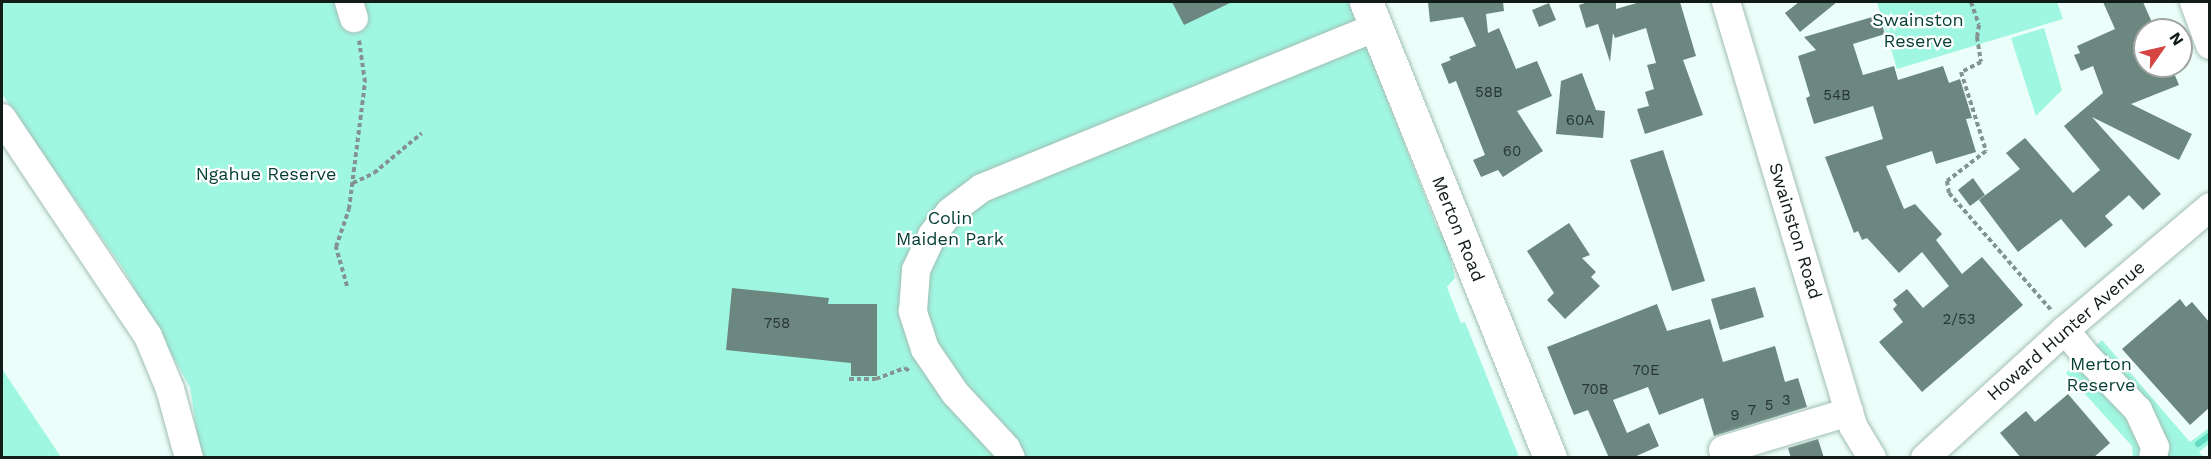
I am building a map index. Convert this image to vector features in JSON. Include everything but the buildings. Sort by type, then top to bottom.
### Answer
[{"type":"main road","name":"Merton Road","points":[[1371,14],[1550,458]]},
{"type":"street","name":"Swainston Road","points":[[1726,2],[1853,426],[1872,458]]},
{"type":"street","points":[[2194,2],[2210,45]]},
{"type":"street","points":[[1011,458],[1006,448],[955,393],[924,350],[913,311],[904,269],[950,212],[982,188],[1371,14]]},
{"type":"street","points":[[2,118],[148,336],[170,389],[189,458]]},
{"type":"street","name":"Howard Hunter Avenue","points":[[1925,458],[2061,323],[2210,207]]},
{"type":"street","points":[[2061,323],[2088,358],[2138,410],[2155,447],[2153,458]]},
{"type":"street","points":[[1723,450],[1777,446],[1849,412]]},
{"type":"path","points":[[1970,2],[1979,25],[1977,37],[1981,62],[1961,72],[1986,151],[1947,181],[1949,193],[2061,323]]},
{"type":"path","points":[[347,286],[336,247],[349,209],[365,82],[352,10]]},
{"type":"path","points":[[352,183],[374,173],[422,134]]},
{"type":"path","points":[[849,379],[876,380],[905,368],[913,375]]},
{"type":"green space","name":"Colin Maiden Park","points":[[2,2],[1349,2],[1436,225],[1447,243],[1455,278],[1447,287],[1461,323],[1465,322],[1519,457],[201,457],[190,387],[124,270],[2,94]]},
{"type":"green space","name":"Swainston Reserve","points":[[1877,2],[2057,2],[2063,19],[1897,69]]},
{"type":"green space","points":[[2044,28],[2062,90],[2036,116],[2011,38]]},
{"type":"green space","name":"Merton Reserve","points":[[2102,340],[2190,442],[2209,428],[2209,444],[2199,452],[2204,457],[2133,457],[2132,446],[2066,373]]},
{"type":"green space","points":[[2,369],[61,457],[2,457]]},
{"type":"waterway","points":[[2198,444],[2210,435]]},
{"type":"park label","name":"Ngahue Reserve","points":[[266,174]]}]
